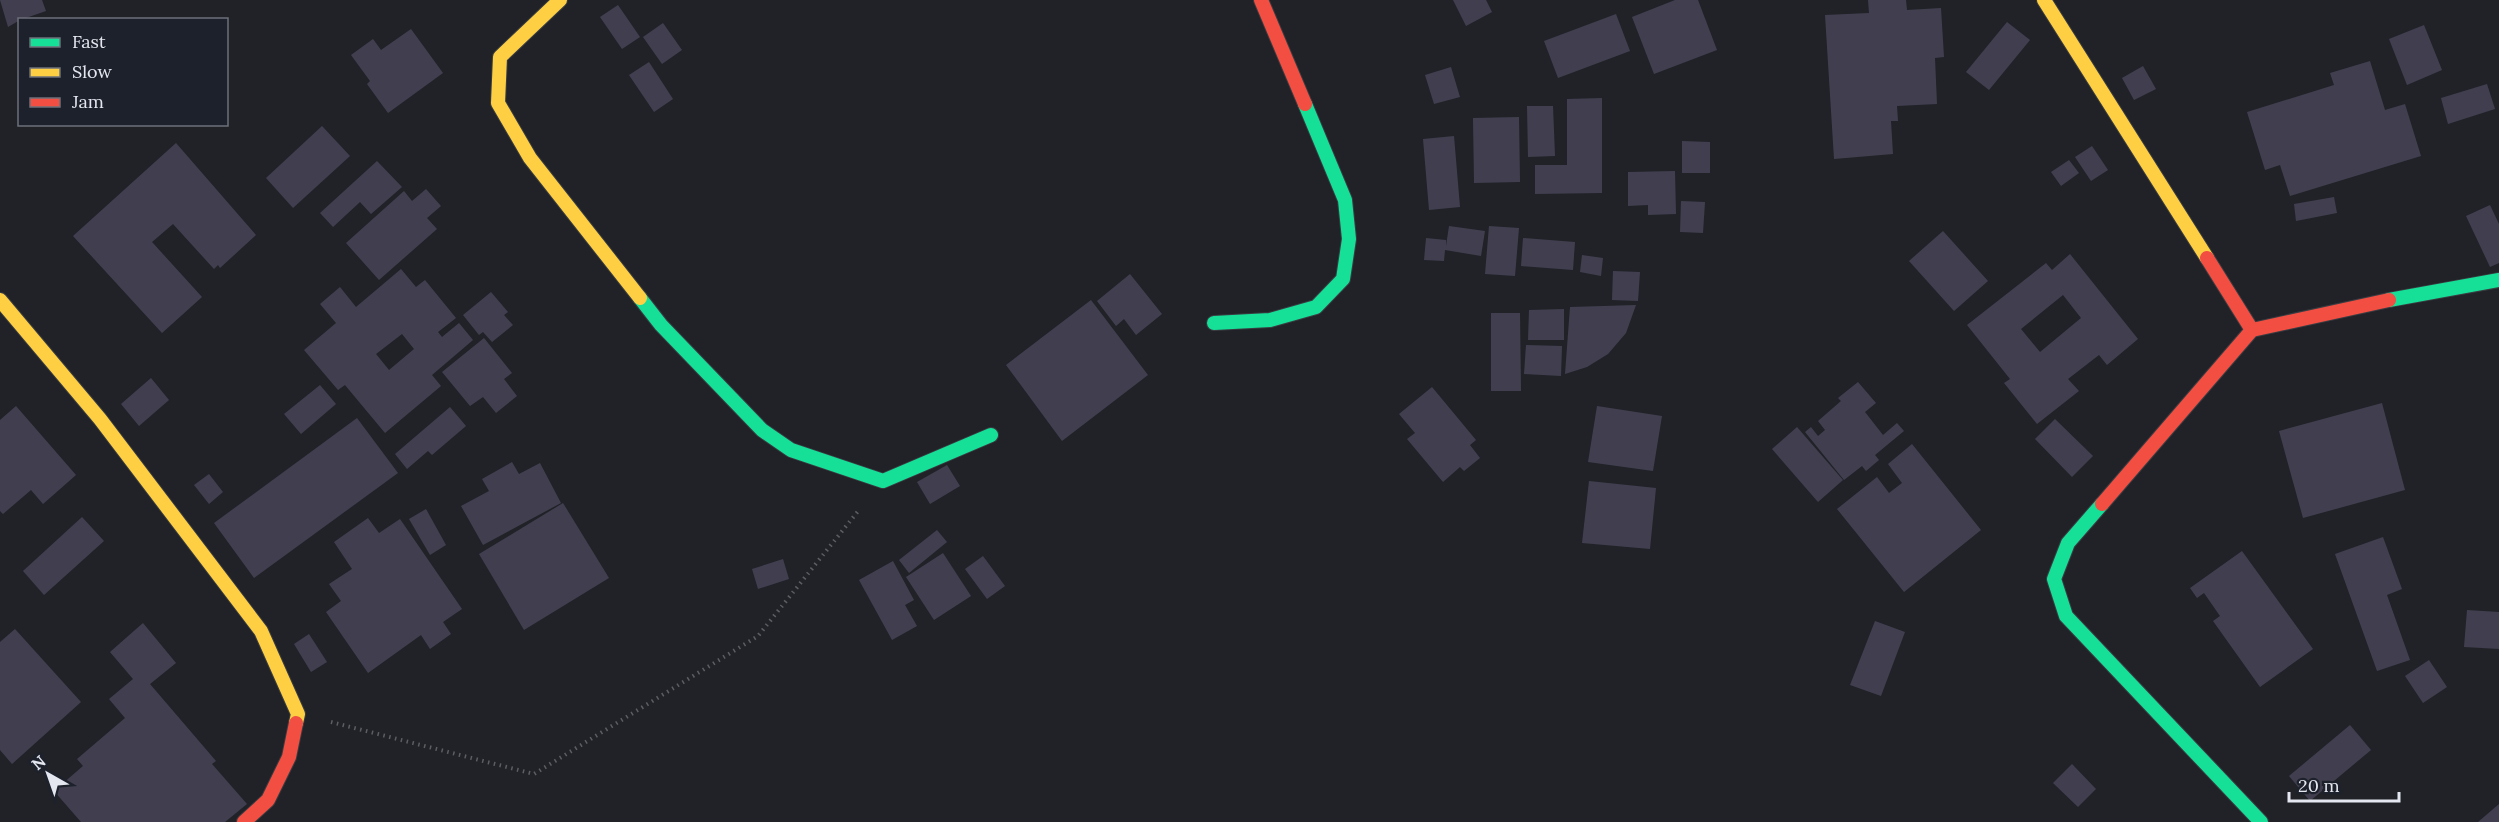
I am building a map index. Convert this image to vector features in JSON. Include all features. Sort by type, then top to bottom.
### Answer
[{"type":"street","points":[[560,0],[500,57],[498,103],[530,158],[661,325],[762,430],[791,450],[883,481],[991,435]]},
{"type":"street","points":[[1214,323],[1270,320],[1316,307],[1343,279],[1349,239],[1345,200],[1261,0]]},
{"type":"street","points":[[2044,0],[2252,330]]},
{"type":"street","points":[[2261,822],[2066,616],[2054,579],[2068,543],[2252,330],[2430,291],[2499,280]]},
{"type":"street","points":[[0,300],[100,419],[261,631],[298,714],[289,757],[268,800],[244,822]]},
{"type":"path","points":[[298,714],[534,774],[758,636],[883,481]]},
{"type":"building","points":[[0,0],[42,0],[46,11],[26,18],[18,18],[18,21],[8,27]]},
{"type":"building","points":[[1453,0],[1486,0],[1492,12],[1466,26]]},
{"type":"building","points":[[1675,0],[1698,0],[1717,50],[1654,74],[1632,17]]},
{"type":"building","points":[[1868,0],[1906,0],[1907,10],[1941,8],[1944,57],[1935,58],[1937,104],[1897,106],[1898,121],[1891,121],[1893,154],[1834,159],[1825,15],[1869,13]]},
{"type":"building","points":[[618,5],[640,37],[622,49],[600,17]]},
{"type":"building","points":[[1616,14],[1630,51],[1558,78],[1544,41]]},
{"type":"building","points":[[2007,22],[2030,40],[1989,90],[1966,72]]},
{"type":"building","points":[[663,23],[682,50],[662,64],[643,37]]},
{"type":"building","points":[[2424,25],[2442,70],[2407,85],[2389,39]]},
{"type":"building","points":[[411,29],[443,73],[388,113],[367,84],[370,81],[351,55],[373,39],[381,50]]},
{"type":"building","points":[[2370,61],[2385,110],[2405,104],[2421,156],[2290,196],[2280,165],[2265,170],[2247,112],[2334,85],[2330,73]]},
{"type":"building","points":[[649,62],[673,99],[654,112],[629,75]]},
{"type":"building","points":[[2143,66],[2156,89],[2134,100],[2122,78]]},
{"type":"building","points":[[1451,67],[1460,97],[1434,104],[1425,75]]},
{"type":"building","points":[[2487,84],[2495,109],[2448,124],[2441,98]]},
{"type":"building","points":[[1602,98],[1602,193],[1535,194],[1535,165],[1567,165],[1567,99]]},
{"type":"building","points":[[1527,106],[1553,106],[1555,156],[1528,157]]},
{"type":"building","points":[[1519,117],[1520,182],[1474,183],[1473,118]]},
{"type":"building","points":[[322,126],[350,156],[293,208],[266,178]]},
{"type":"building","points":[[1454,136],[1460,207],[1429,210],[1423,139]]},
{"type":"building","points":[[1682,141],[1710,142],[1710,173],[1682,173]]},
{"type":"building","points":[[176,143],[256,235],[220,268],[218,265],[214,269],[173,224],[152,242],[202,297],[162,333],[73,236]]},
{"type":"building","points":[[2092,146],[2108,170],[2091,181],[2075,157]]},
{"type":"building","points":[[2069,160],[2079,173],[2061,186],[2051,172]]},
{"type":"building","points":[[377,161],[402,187],[371,214],[360,202],[333,227],[320,213]]},
{"type":"building","points":[[1675,171],[1676,214],[1648,215],[1648,205],[1628,206],[1628,172]]},
{"type":"building","points":[[426,189],[441,206],[427,218],[437,229],[379,280],[346,243],[404,191],[412,201]]},
{"type":"building","points":[[2334,197],[2337,213],[2296,221],[2294,204]]},
{"type":"building","points":[[1681,201],[1705,202],[1703,233],[1680,232]]},
{"type":"building","points":[[2490,205],[2499,224],[2499,263],[2490,267],[2466,216]]},
{"type":"building","points":[[1449,226],[1485,231],[1481,256],[1445,250],[1444,261],[1424,260],[1426,238],[1446,240],[1446,246]]},
{"type":"building","points":[[1489,226],[1519,228],[1515,276],[1485,274]]},
{"type":"building","points":[[1943,231],[1988,281],[1954,311],[1909,261]]},
{"type":"building","points":[[1523,238],[1575,242],[1573,270],[1521,266]]},
{"type":"building","points":[[2070,254],[2138,339],[2107,365],[2099,355],[2068,379],[2079,391],[2037,424],[2004,383],[2010,379],[1967,325],[2046,263],[2052,270]],"holes":[[[2063,295],[2081,318],[2040,352],[2021,329]]]},
{"type":"building","points":[[1582,255],[1603,258],[1601,276],[1580,272]]},
{"type":"building","points":[[401,269],[416,287],[425,280],[456,318],[438,332],[442,337],[459,323],[473,340],[432,375],[441,386],[385,433],[345,385],[338,390],[304,350],[336,323],[320,304],[340,287],[356,307]],"holes":[[[402,334],[414,349],[389,370],[376,354]]]},
{"type":"building","points":[[1613,271],[1640,272],[1638,301],[1612,300]]},
{"type":"building","points":[[1130,274],[1162,314],[1136,335],[1124,319],[1116,326],[1097,301]]},
{"type":"building","points":[[491,292],[508,312],[504,315],[513,325],[492,342],[483,332],[479,335],[463,315]]},
{"type":"building","points":[[1091,300],[1148,375],[1062,441],[1006,365]]},
{"type":"building","points":[[1636,305],[1626,333],[1608,354],[1587,367],[1565,374],[1570,307]]},
{"type":"building","points":[[1564,309],[1564,340],[1528,340],[1529,310]]},
{"type":"building","points":[[1491,313],[1520,313],[1521,391],[1491,391]]},
{"type":"building","points":[[484,338],[512,373],[504,379],[517,396],[496,413],[483,397],[470,406],[442,372]]},
{"type":"building","points":[[1526,345],[1562,346],[1561,376],[1524,374]]},
{"type":"building","points":[[151,378],[169,400],[139,426],[121,404]]},
{"type":"building","points":[[1858,382],[1876,403],[1865,412],[1883,435],[1897,423],[1904,431],[1875,455],[1879,460],[1866,471],[1862,466],[1844,480],[1805,432],[1811,427],[1818,436],[1825,430],[1818,421],[1841,401],[1838,398]]},
{"type":"building","points":[[320,385],[336,404],[301,434],[284,414]]},
{"type":"building","points":[[1432,387],[1476,440],[1470,445],[1480,458],[1464,471],[1460,467],[1443,482],[1407,439],[1415,433],[1399,414]]},
{"type":"building","points":[[2382,403],[2405,490],[2303,518],[2279,431]]},
{"type":"building","points":[[16,406],[76,475],[43,504],[31,490],[3,514],[0,511],[0,420]]},
{"type":"building","points":[[1597,406],[1662,416],[1653,471],[1588,462]]},
{"type":"building","points":[[450,407],[466,426],[432,455],[428,451],[407,469],[395,454]]},
{"type":"building","points":[[357,418],[398,473],[254,578],[214,523]]},
{"type":"building","points":[[2055,419],[2093,456],[2072,477],[2035,439]]},
{"type":"building","points":[[1797,427],[1843,480],[1818,502],[1772,449]]},
{"type":"building","points":[[1912,444],[1981,530],[1904,592],[1837,509],[1877,477],[1889,493],[1902,483],[1888,464]]},
{"type":"building","points":[[512,462],[519,474],[540,463],[561,503],[483,545],[461,506],[489,491],[482,479]]},
{"type":"building","points":[[947,465],[960,486],[930,504],[917,482]]},
{"type":"building","points":[[209,474],[223,492],[209,504],[194,485]]},
{"type":"building","points":[[1589,481],[1656,488],[1650,549],[1582,543]]},
{"type":"building","points":[[563,503],[609,578],[524,630],[479,554]]},
{"type":"building","points":[[426,509],[446,545],[430,555],[409,519]]},
{"type":"building","points":[[82,517],[104,541],[44,595],[23,571]]},
{"type":"building","points":[[368,518],[379,533],[400,519],[462,609],[443,622],[451,634],[430,649],[421,635],[368,673],[326,612],[341,601],[329,584],[352,569],[334,542]]},
{"type":"building","points":[[937,530],[947,542],[909,573],[899,560]]},
{"type":"building","points":[[2383,537],[2402,589],[2387,595],[2410,660],[2377,671],[2335,554]]},
{"type":"building","points":[[2242,551],[2313,649],[2260,687],[2213,621],[2220,616],[2204,593],[2197,598],[2190,588]]},
{"type":"building","points":[[943,553],[971,596],[934,620],[906,577]]},
{"type":"building","points":[[983,556],[1005,586],[987,599],[965,569]]},
{"type":"building","points":[[783,559],[789,579],[758,589],[752,569]]},
{"type":"building","points":[[893,561],[914,600],[905,605],[917,626],[892,640],[859,580]]},
{"type":"building","points":[[2467,610],[2499,612],[2499,649],[2464,647]]},
{"type":"building","points":[[1875,621],[1905,632],[1881,696],[1850,685]]},
{"type":"building","points":[[143,623],[176,663],[150,684],[216,761],[212,764],[247,804],[225,822],[81,822],[54,791],[83,766],[77,759],[125,718],[109,699],[133,679],[110,652]]},
{"type":"building","points":[[15,629],[81,702],[12,764],[0,750],[0,642]]},
{"type":"building","points":[[309,634],[327,662],[311,672],[294,644]]},
{"type":"building","points":[[2429,660],[2447,687],[2423,703],[2405,676]]},
{"type":"building","points":[[2350,725],[2371,750],[2310,801],[2289,776]]},
{"type":"building","points":[[2072,764],[2096,789],[2078,807],[2053,783]]},
{"type":"building","points":[[2499,804],[2499,822],[2478,822]]},
{"type":"traffic: fast","points":[[1214,323],[1270,320],[1316,307],[1343,279],[1349,239],[1345,200],[1305,104]]},
{"type":"traffic: fast","points":[[2389,300],[2499,280]]},
{"type":"traffic: fast","points":[[640,298],[661,325],[762,430],[791,450],[883,481],[991,435]]},
{"type":"traffic: fast","points":[[2102,504],[2068,543],[2054,579],[2066,616],[2261,822]]},
{"type":"traffic: slow","points":[[560,0],[500,57],[498,103],[530,158],[640,298]]},
{"type":"traffic: slow","points":[[2044,0],[2207,258]]},
{"type":"traffic: slow","points":[[0,300],[100,419],[261,631],[298,714],[296,723]]},
{"type":"traffic: jam","points":[[1261,0],[1305,104]]},
{"type":"traffic: jam","points":[[2207,258],[2252,330]]},
{"type":"traffic: jam","points":[[2102,504],[2252,330],[2389,300]]},
{"type":"traffic: jam","points":[[244,822],[268,800],[289,757],[296,723]]}]
